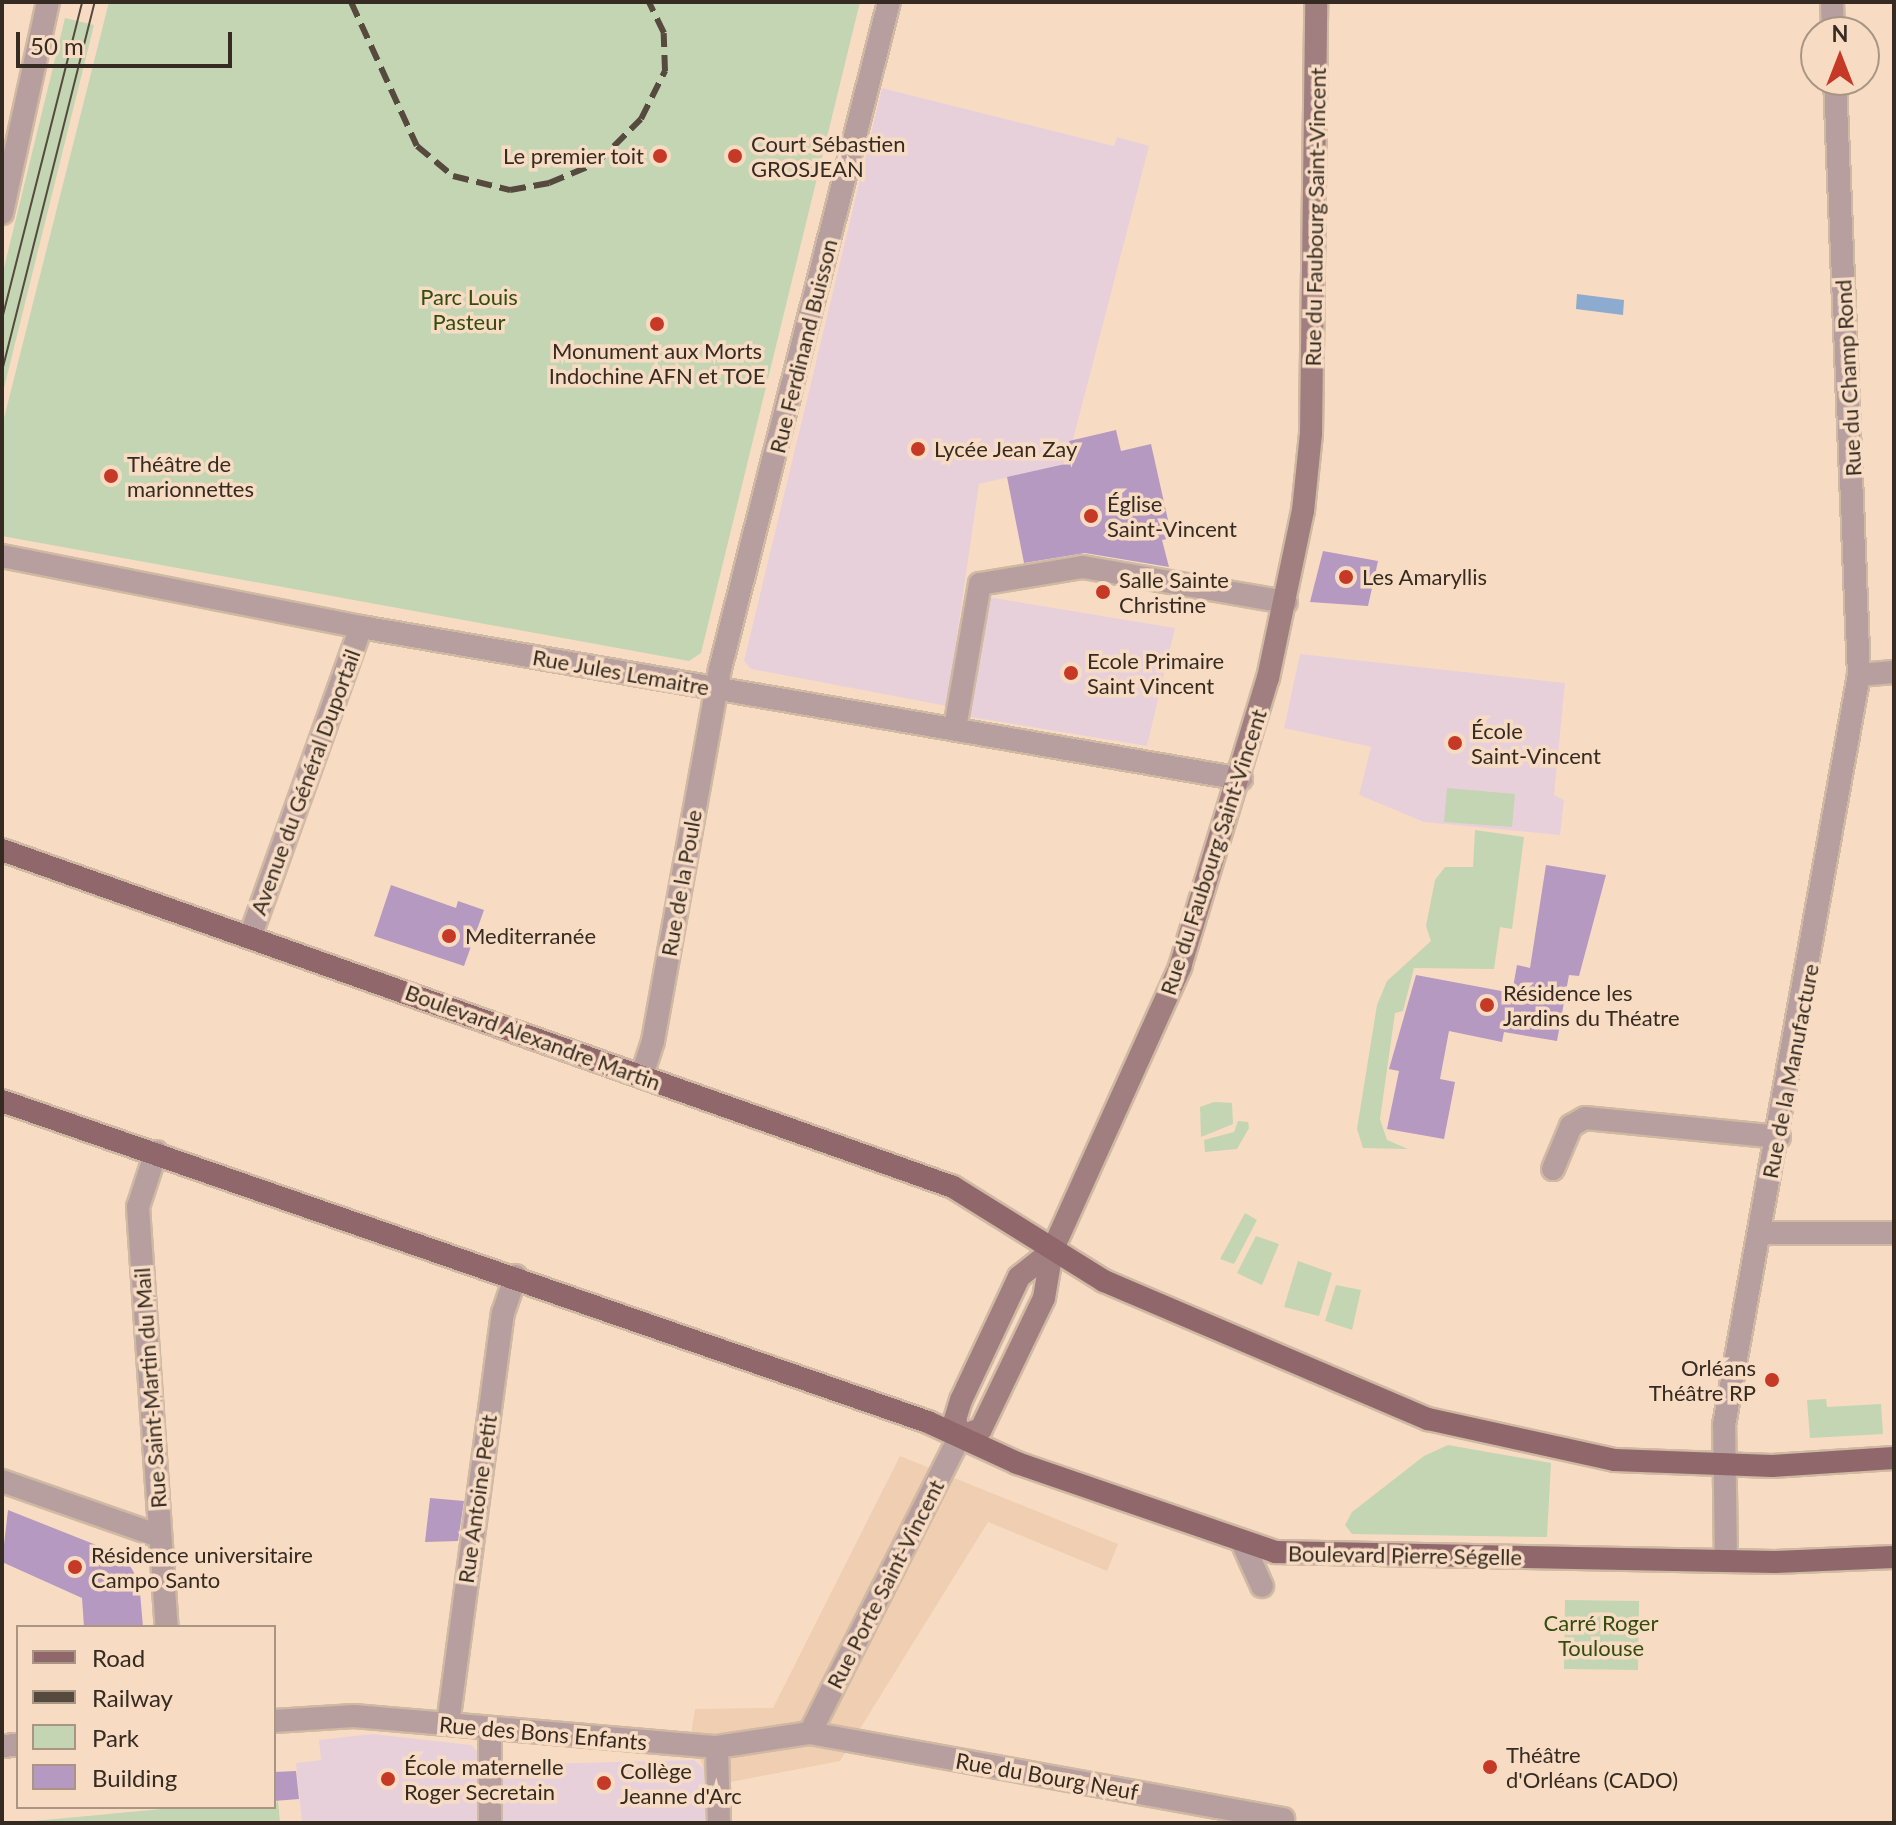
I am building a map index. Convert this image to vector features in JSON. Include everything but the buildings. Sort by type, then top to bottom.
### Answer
[{"type":"main road","name":"Rue du Faubourg Saint-Vincent","points":[[1052,1251],[1019,1277],[961,1400],[955,1420],[960,1436],[981,1429],[1044,1298],[1052,1251],[1180,967],[1241,779],[1286,602],[1312,420],[1316,2]]},
{"type":"main road","name":"Boulevard Alexandre Martin","points":[[2,850],[953,1187],[1052,1251]]},
{"type":"main road","points":[[2,1101],[516,1276],[960,1436]]},
{"type":"main road","points":[[1052,1251],[1104,1281],[1428,1419],[1615,1460],[1725,1466],[1894,1458]]},
{"type":"main road","name":"Boulevard Pierre Ségelle","points":[[960,1436],[1243,1544],[1309,1556],[1726,1561],[1894,1557]]},
{"type":"street","points":[[2,213],[48,2]]},
{"type":"street","name":"Rue Ferdinand Buisson","points":[[717,689],[889,2]]},
{"type":"street","name":"Rue du Champ Rond","points":[[1836,96],[1859,675]]},
{"type":"street","name":"Rue Jules Lemaitre","points":[[2,556],[361,627],[1241,779]]},
{"type":"street","points":[[955,728],[980,584],[1083,567],[1286,602]]},
{"type":"street","name":"Avenue du Général Duportail","points":[[250,937],[361,627]]},
{"type":"street","points":[[1859,675],[1894,672]]},
{"type":"street","name":"Rue de la Manufacture","points":[[1726,1561],[1722,1436],[1779,1137],[1859,675]]},
{"type":"street","name":"Rue de la Poule","points":[[642,1075],[653,1041],[717,689]]},
{"type":"street","points":[[1553,1169],[1571,1126],[1585,1118],[1779,1137]]},
{"type":"street","name":"Rue Saint-Martin du Mail","points":[[156,1152],[138,1207],[167,1625]]},
{"type":"street","points":[[1759,1233],[1894,1233]]},
{"type":"street","name":"Rue Antoine Petit","points":[[448,1724],[503,1313],[516,1276]]},
{"type":"street","name":"Rue Porte Saint-Vincent","points":[[810,1733],[960,1436]]},
{"type":"street","points":[[1687,1464],[1722,1436]]},
{"type":"street","points":[[2,1481],[159,1536]]},
{"type":"street","points":[[1243,1544],[1262,1586]]},
{"type":"street","name":"Rue des Bons Enfants","points":[[276,1721],[354,1716],[717,1747],[810,1733]]},
{"type":"street","points":[[490,1730],[490,1823]]},
{"type":"street","name":"Rue du Bourg Neuf","points":[[810,1733],[1283,1819]]},
{"type":"street","points":[[717,1747],[719,1823]]},
{"type":"shaded area","points":[[882,88],[1114,146],[1117,137],[1149,146],[1073,440],[1074,462],[979,484],[947,706],[751,669],[744,661]]},
{"type":"shaded area","name":"Ecole Primaire Saint Vincent","points":[[988,597],[1175,628],[1147,746],[970,717]]},
{"type":"shaded area","name":"École Saint-Vincent","points":[[1300,654],[1565,683],[1554,795],[1564,800],[1560,835],[1424,822],[1359,795],[1371,747],[1284,728]]},
{"type":"shaded area","points":[[900,1456],[1118,1544],[1107,1571],[988,1522],[840,1761],[710,1786],[691,1734],[695,1709],[773,1708]]},
{"type":"shaded area","name":"École maternelle Roger Secretain","points":[[373,1734],[471,1745],[478,1752],[479,1823],[302,1823],[296,1763],[321,1760],[319,1740]]},
{"type":"shaded area","name":"Collège Jeanne d'Arc","points":[[694,1760],[704,1769],[706,1823],[503,1823],[503,1765]]},
{"type":"green space","name":"Parc Louis Pasteur","points":[[109,2],[860,2],[701,653],[689,661],[2,536],[2,426]]},
{"type":"green space","points":[[65,18],[94,25],[2,396],[2,276]]},
{"type":"green space","points":[[1447,788],[1515,794],[1512,827],[1444,822]]},
{"type":"green space","points":[[1475,830],[1524,837],[1512,929],[1500,927],[1494,969],[1414,968],[1403,1011],[1395,1013],[1380,1119],[1387,1140],[1408,1149],[1363,1148],[1357,1129],[1377,1005],[1387,981],[1431,941],[1426,926],[1435,880],[1445,867],[1473,867]]},
{"type":"green space","points":[[1214,1102],[1232,1103],[1233,1124],[1201,1137],[1200,1107]]},
{"type":"green space","points":[[1238,1121],[1248,1122],[1249,1128],[1237,1149],[1205,1152],[1204,1140],[1234,1132]]},
{"type":"green space","points":[[1245,1213],[1257,1220],[1234,1264],[1220,1259]]},
{"type":"green space","points":[[1256,1236],[1279,1244],[1262,1285],[1237,1273]]},
{"type":"green space","points":[[1298,1261],[1332,1273],[1319,1316],[1284,1307]]},
{"type":"green space","points":[[1336,1285],[1361,1290],[1352,1330],[1325,1321]]},
{"type":"green space","points":[[1826,1399],[1827,1407],[1881,1404],[1883,1434],[1810,1438],[1807,1400]]},
{"type":"green space","points":[[1448,1445],[1551,1463],[1547,1537],[1352,1534],[1345,1525],[1352,1512],[1424,1456]]},
{"type":"green space","name":"Carré Roger Toulouse","points":[[1565,1600],[1639,1601],[1638,1670],[1564,1669]]},
{"type":"green space","points":[[278,1800],[280,1823],[13,1823],[162,1809],[276,1809]]},
{"type":"water","points":[[1577,294],[1624,300],[1623,315],[1576,309]]},
{"type":"tram line","points":[[2,319],[82,2]]},
{"type":"tram line","points":[[2,371],[95,2]]},
{"type":"railway","points":[[351,2],[417,146],[453,176],[510,190],[549,183],[597,163],[641,119],[665,71],[664,33],[649,2]]},
{"type":"place","name":"Le premier toit","points":[[660,156]]},
{"type":"place","name":"Court Sébastien GROSJEAN","points":[[735,156]]},
{"type":"place","name":"Monument aux Morts Indochine AFN et TOE","points":[[657,324]]},
{"type":"place","name":"Lycée Jean Zay","points":[[918,449]]},
{"type":"place","name":"Théâtre de marionnettes","points":[[111,476]]},
{"type":"place","name":"Église Saint-Vincent","points":[[1091,516]]},
{"type":"place","name":"Les Amaryllis","points":[[1346,577]]},
{"type":"place","name":"Salle Sainte Christine","points":[[1103,592]]},
{"type":"place","name":"Ecole Primaire Saint Vincent","points":[[1071,673]]},
{"type":"place","name":"École Saint-Vincent","points":[[1455,743]]},
{"type":"place","name":"Mediterranée","points":[[449,936]]},
{"type":"place","name":"Résidence les Jardins du Théatre","points":[[1487,1005]]},
{"type":"place","name":"Orléans Théâtre RP","points":[[1772,1380]]},
{"type":"place","name":"Résidence universitaire Campo Santo","points":[[75,1567]]},
{"type":"place","name":"Théâtre d'Orléans (CADO)","points":[[1490,1767]]},
{"type":"place","name":"École maternelle Roger Secretain","points":[[388,1779]]},
{"type":"place","name":"Collège Jeanne d'Arc","points":[[604,1783]]}]
